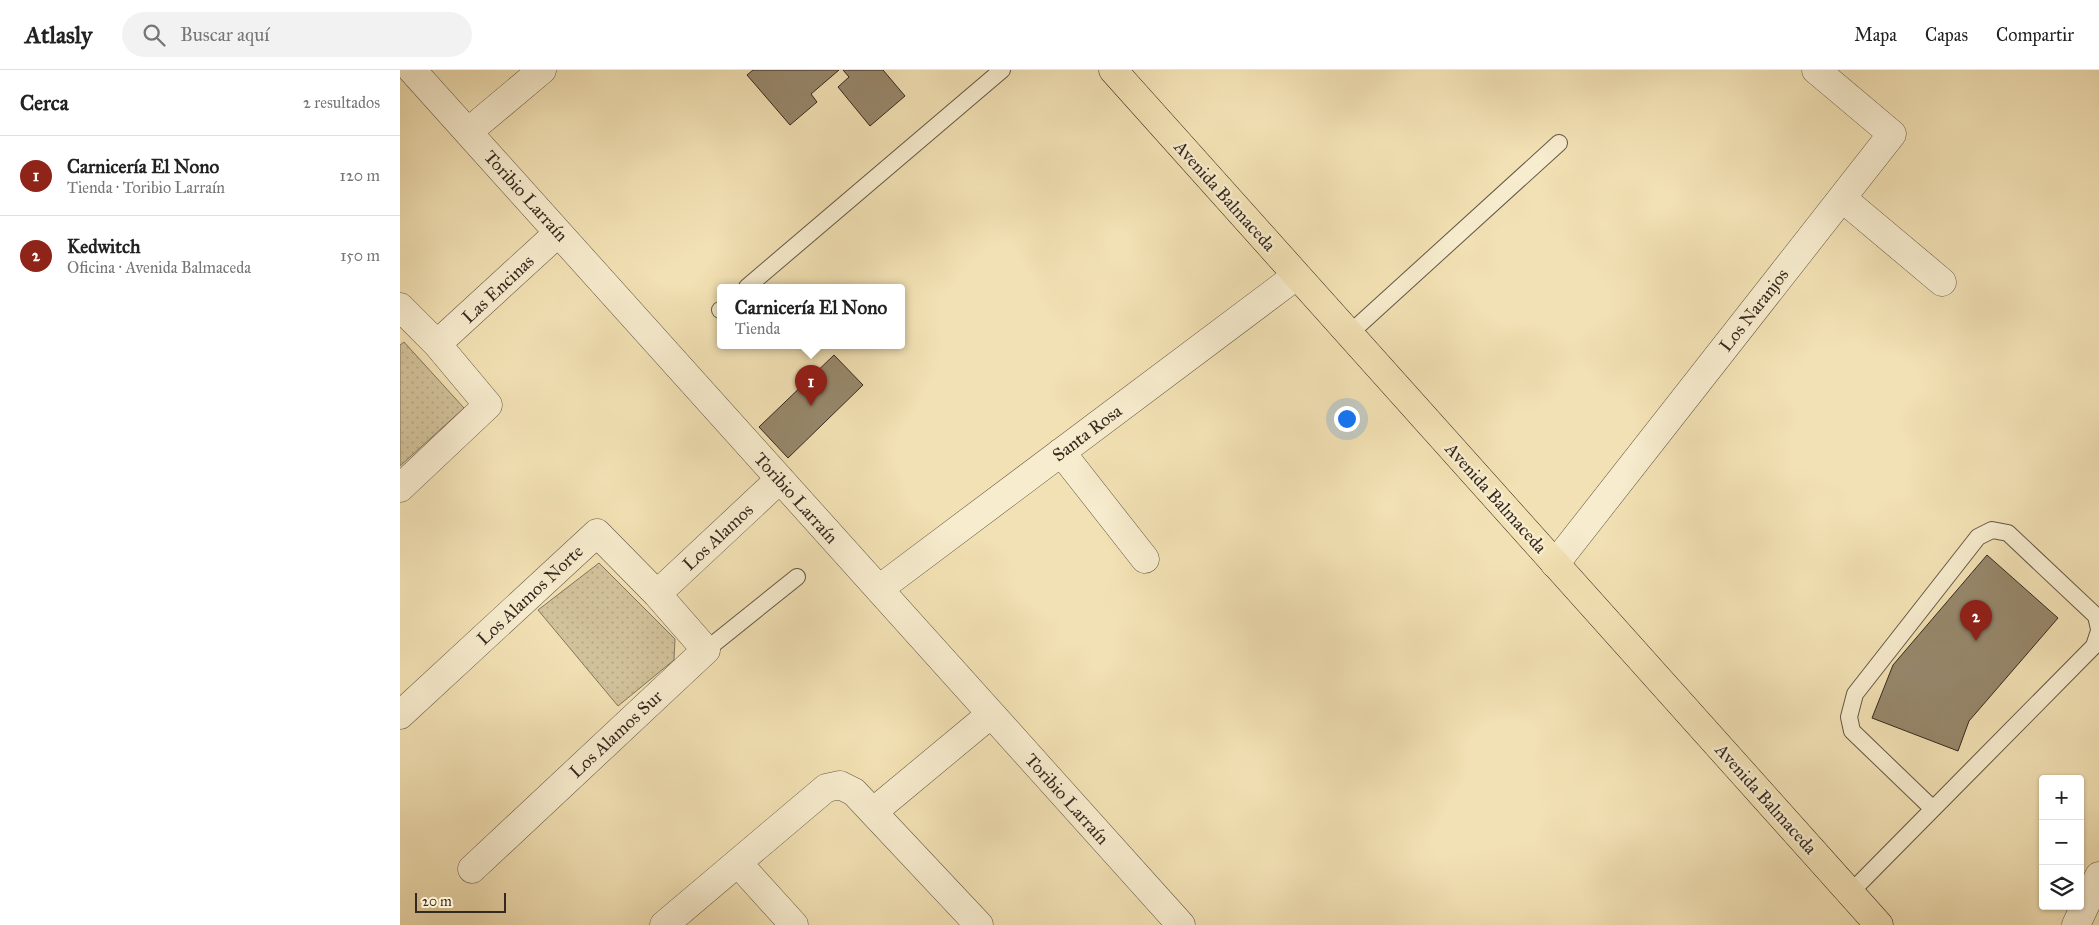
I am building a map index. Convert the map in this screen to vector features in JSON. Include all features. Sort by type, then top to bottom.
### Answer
[{"type":"main road","name":"Avenida Balmaceda","points":[[1113,70],[1879,925]]},
{"type":"street","name":"Toribio Larraín","points":[[412,70],[1181,925]]},
{"type":"street","points":[[468,132],[542,70]]},
{"type":"street","name":"Los Naranjos","points":[[1555,564],[1892,134],[1816,70]]},
{"type":"street","points":[[1842,198],[1942,282]]},
{"type":"street","name":"Las Encinas","points":[[437,344],[558,233]]},
{"type":"street","name":"Santa Rosa","points":[[879,589],[1296,276]]},
{"type":"street","points":[[400,306],[437,344],[488,405],[400,488]]},
{"type":"street","points":[[1061,452],[1145,559]]},
{"type":"street","name":"Los Alamos","points":[[657,594],[780,479]]},
{"type":"street","name":"Los Alamos Norte","points":[[400,715],[597,532],[657,594]]},
{"type":"street","points":[[657,594],[706,650]]},
{"type":"street","name":"Los Alamos Sur","points":[[472,869],[706,650]]},
{"type":"street","points":[[873,812],[991,714]]},
{"type":"street","points":[[664,925],[826,788],[840,786],[854,792],[979,925]]},
{"type":"street","points":[[738,862],[794,925]]},
{"type":"street","points":[[2076,925],[2099,876]]},
{"type":"lane","points":[[751,284],[1002,70]]},
{"type":"lane","points":[[1349,334],[1559,143]]},
{"type":"lane","points":[[1850,893],[1933,809],[2094,646],[2099,630],[2096,616],[2008,533],[1992,530],[1978,537],[1855,694],[1849,717],[1852,731],[1933,809]]},
{"type":"lane","points":[[706,650],[796,576]]},
{"type":"shaded area","points":[[404,342],[464,408],[400,466],[400,345]]},
{"type":"shaded area","points":[[599,563],[675,639],[674,660],[618,706],[538,610]]},
{"type":"building","points":[[753,70],[839,70],[811,94],[817,102],[790,125],[747,75]]},
{"type":"building","points":[[843,70],[883,70],[905,96],[870,126],[838,87],[849,77]]},
{"type":"building","points":[[834,355],[863,385],[788,458],[759,427]]},
{"type":"building","points":[[1987,555],[2058,618],[1969,721],[1958,751],[1872,718],[1893,665]]},
{"type":"place","name":"Carnicería El Nono","points":[[811,406]]},
{"type":"place","name":"Kedwitch","points":[[1976,641]]}]
